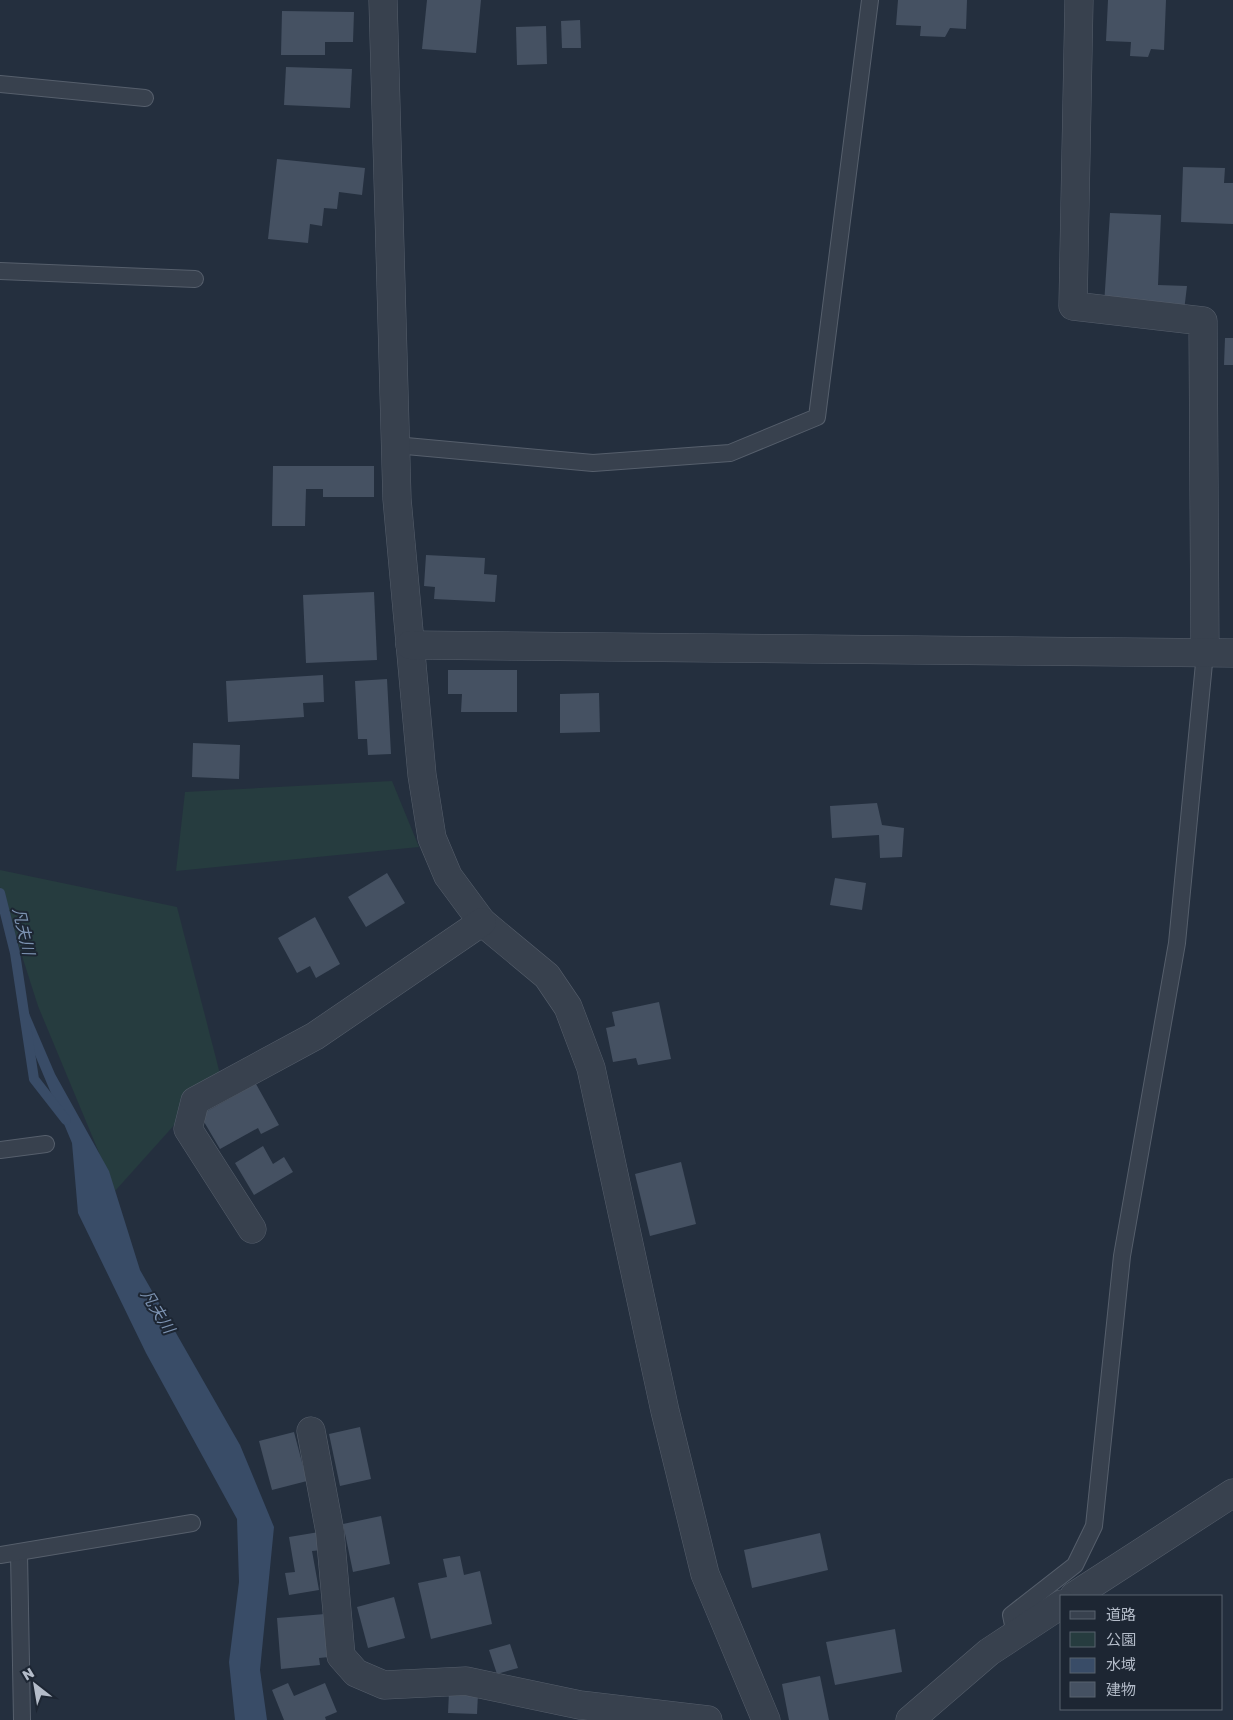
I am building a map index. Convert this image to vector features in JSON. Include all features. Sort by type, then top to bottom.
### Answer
[{"type":"street","points":[[383,0],[397,500],[422,775],[432,838],[448,876],[482,922],[548,976],[568,1007],[591,1068],[665,1411],[705,1574],[766,1720]]},
{"type":"street","points":[[1079,0],[1073,306],[1203,321],[1205,653]]},
{"type":"street","points":[[410,645],[1233,653]]},
{"type":"street","points":[[252,1229],[188,1128],[195,1101],[315,1036],[482,922]]},
{"type":"street","points":[[311,1431],[330,1532],[341,1656],[356,1673],[384,1686],[466,1681],[580,1704],[708,1720]]},
{"type":"street","points":[[1076,1595],[1233,1493]]},
{"type":"street","points":[[910,1720],[989,1652],[1060,1605]]},
{"type":"lane","points":[[395,445],[593,463],[730,453],[817,417],[870,0]]},
{"type":"lane","points":[[0,84],[145,98]]},
{"type":"lane","points":[[0,271],[195,280]]},
{"type":"lane","points":[[1015,1635],[1011,1615],[1075,1566],[1094,1526],[1122,1256],[1177,943],[1205,653]]},
{"type":"lane","points":[[0,1150],[46,1144]]},
{"type":"lane","points":[[0,1555],[192,1523]]},
{"type":"lane","points":[[19,1553],[22,1720]]},
{"type":"green space","points":[[392,781],[419,847],[176,871],[185,792]]},
{"type":"green space","points":[[0,870],[177,907],[220,1074],[115,1191],[38,1006],[0,887]]},
{"type":"water","points":[[22,997],[55,1074],[109,1171],[140,1270],[240,1445],[274,1527],[260,1670],[267,1720],[235,1720],[229,1662],[239,1582],[237,1519],[146,1353],[78,1213],[72,1143],[27,1036]]},
{"type":"building","points":[[427,0],[481,0],[476,53],[422,49]]},
{"type":"building","points":[[898,0],[967,0],[966,29],[950,28],[945,37],[920,36],[921,26],[896,25]]},
{"type":"building","points":[[1108,0],[1166,0],[1164,50],[1151,49],[1148,57],[1130,56],[1131,42],[1106,41]]},
{"type":"building","points":[[282,11],[354,12],[353,42],[325,42],[325,55],[281,55]]},
{"type":"building","points":[[580,20],[581,48],[562,48],[561,21]]},
{"type":"building","points":[[546,26],[547,64],[517,65],[516,27]]},
{"type":"building","points":[[286,67],[352,69],[350,108],[284,105]]},
{"type":"building","points":[[277,159],[365,168],[362,195],[339,192],[337,209],[324,208],[322,226],[310,224],[308,243],[268,239]]},
{"type":"building","points":[[1183,167],[1225,168],[1224,183],[1233,183],[1233,224],[1181,222]]},
{"type":"building","points":[[1110,213],[1161,215],[1158,285],[1187,286],[1184,311],[1104,305]]},
{"type":"building","points":[[1225,338],[1233,338],[1233,365],[1224,365]]},
{"type":"building","points":[[273,466],[374,466],[374,497],[323,497],[323,489],[306,489],[305,526],[272,526]]},
{"type":"building","points":[[426,555],[485,558],[484,574],[497,575],[495,602],[434,599],[435,587],[424,586]]},
{"type":"building","points":[[374,592],[377,660],[306,663],[303,595]]},
{"type":"building","points":[[448,670],[517,670],[517,712],[461,712],[462,694],[448,694]]},
{"type":"building","points":[[323,675],[324,702],[303,703],[304,717],[228,722],[226,681]]},
{"type":"building","points":[[387,679],[391,754],[368,755],[367,739],[358,739],[355,681]]},
{"type":"building","points":[[599,693],[600,732],[560,733],[560,694]]},
{"type":"building","points":[[193,743],[240,745],[239,779],[192,777]]},
{"type":"building","points":[[877,803],[882,825],[904,828],[902,857],[880,858],[879,835],[832,838],[830,806]]},
{"type":"building","points":[[387,873],[405,903],[366,927],[348,897]]},
{"type":"building","points":[[835,878],[866,883],[862,910],[830,905]]},
{"type":"building","points":[[315,917],[340,964],[316,978],[310,966],[297,973],[278,938]]},
{"type":"building","points":[[659,1002],[671,1059],[638,1065],[636,1058],[613,1062],[606,1028],[615,1026],[612,1012]]},
{"type":"building","points":[[256,1084],[279,1125],[261,1134],[258,1128],[220,1149],[200,1115]]},
{"type":"building","points":[[263,1146],[273,1164],[284,1157],[293,1172],[254,1195],[235,1163]]},
{"type":"building","points":[[681,1162],[696,1224],[650,1236],[635,1174]]},
{"type":"building","points":[[360,1427],[371,1479],[340,1486],[329,1434]]},
{"type":"building","points":[[294,1432],[307,1481],[272,1490],[259,1441]]},
{"type":"building","points":[[381,1516],[390,1564],[353,1572],[343,1524]]},
{"type":"building","points":[[319,1532],[322,1550],[312,1551],[319,1590],[289,1595],[285,1573],[295,1572],[289,1537]]},
{"type":"building","points":[[820,1533],[828,1570],[752,1588],[744,1550]]},
{"type":"building","points":[[460,1556],[464,1575],[480,1571],[492,1624],[431,1639],[418,1583],[447,1577],[443,1559]]},
{"type":"building","points":[[394,1597],[405,1638],[368,1648],[357,1607]]},
{"type":"building","points":[[325,1614],[329,1657],[319,1658],[320,1665],[281,1669],[277,1618]]},
{"type":"building","points":[[895,1629],[902,1672],[835,1685],[826,1642]]},
{"type":"building","points":[[510,1644],[518,1668],[497,1674],[489,1650]]},
{"type":"building","points":[[820,1676],[829,1720],[789,1720],[782,1684]]},
{"type":"building","points":[[288,1683],[294,1696],[325,1683],[337,1712],[325,1717],[326,1720],[284,1720],[272,1690]]},
{"type":"building","points":[[449,1692],[478,1694],[477,1714],[448,1713]]},
{"type":"waterway","name":"凡夫川","points":[[0,893],[15,953],[34,1079],[66,1120]]}]
